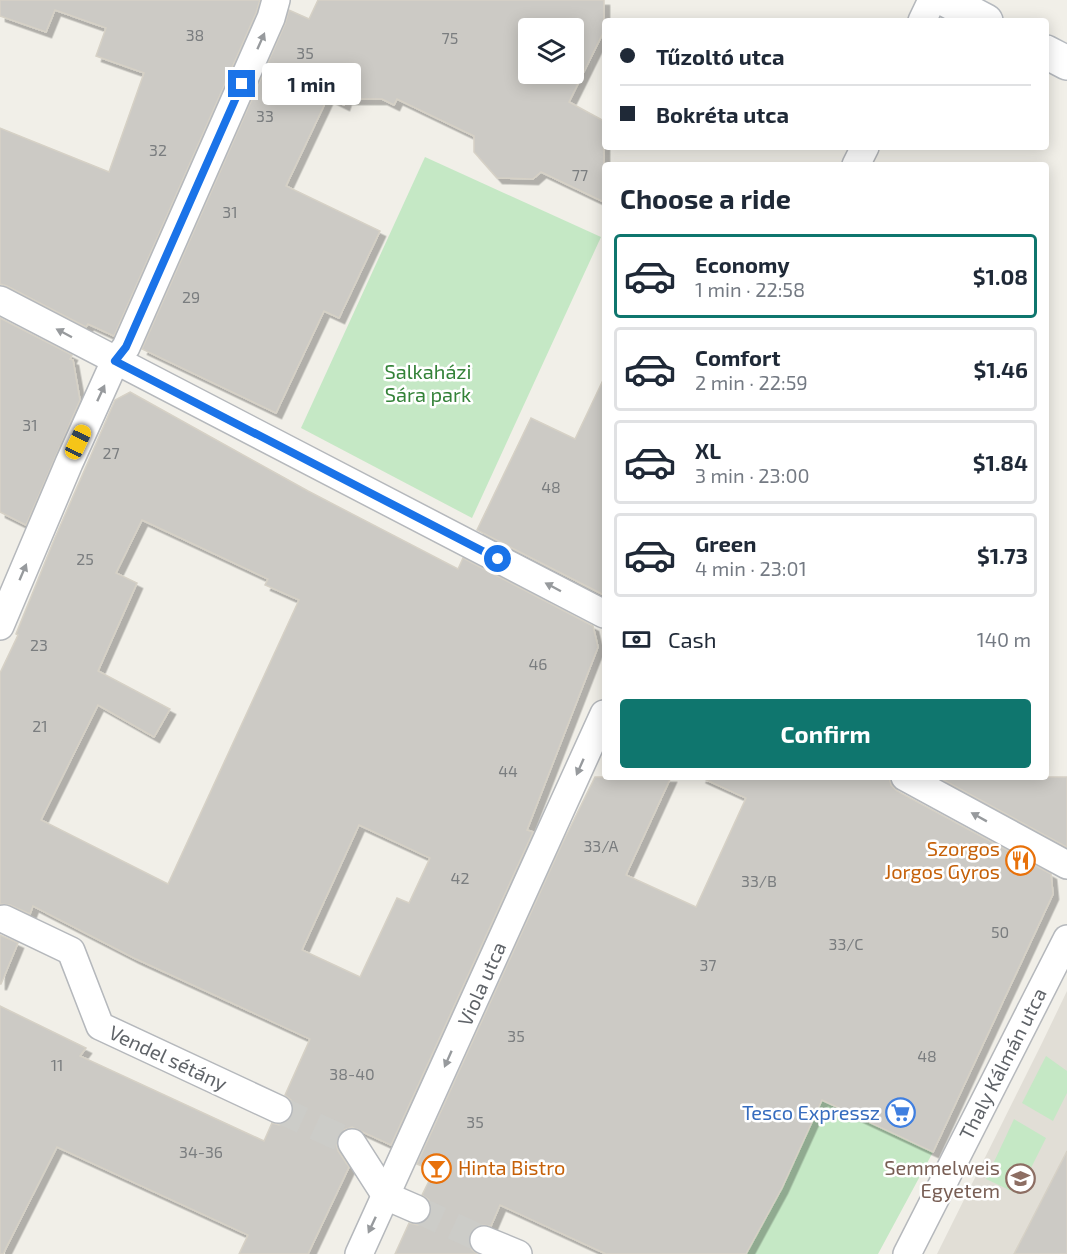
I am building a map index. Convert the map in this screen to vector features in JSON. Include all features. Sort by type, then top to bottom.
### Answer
[{"type":"main road","points":[[946,0],[980,18]]},
{"type":"main road","points":[[1049,54],[1067,63]]},
{"type":"street","points":[[0,626],[115,361],[126,347],[271,18],[276,0]]},
{"type":"street","points":[[923,18],[932,0]]},
{"type":"street","points":[[0,300],[602,613]]},
{"type":"street","name":"Viola utca","points":[[359,1254],[602,718]]},
{"type":"street","points":[[910,780],[1067,865]]},
{"type":"street","name":"Vendel sétány","points":[[4,919],[71,951],[100,1026],[278,1109]]},
{"type":"street","name":"Thaly Kálmán utca","points":[[907,1254],[1067,939]]},
{"type":"street","points":[[352,1143],[386,1196],[416,1209]]},
{"type":"street","points":[[484,1240],[518,1254]]},
{"type":"shaded area","name":"Semmelweis Egyetem","points":[[1067,991],[1067,1254],[937,1254],[1042,1043]]},
{"type":"green space","name":"Salkaházi Sára park","points":[[425,157],[601,237],[472,518],[301,428]]},
{"type":"green space","points":[[1046,1056],[1067,1071],[1067,1093],[1053,1121],[1022,1103]]},
{"type":"green space","points":[[822,1101],[933,1152],[878,1254],[746,1254],[782,1188]]},
{"type":"green space","points":[[1014,1119],[1046,1138],[1018,1194],[986,1179]]},
{"type":"building","points":[[0,0],[260,0],[114,336],[88,324],[86,327],[0,284],[0,128],[109,172],[144,73],[96,56],[106,28],[55,10],[46,32],[0,16]]},
{"type":"building","points":[[318,0],[604,0],[602,35],[584,72],[584,18],[518,18],[518,84],[578,84],[569,102],[602,120],[604,162],[602,162],[602,201],[541,172],[533,179],[497,178],[474,152],[474,136],[397,99],[394,105],[382,99],[346,99],[344,105],[328,97],[286,186],[380,231],[339,318],[324,311],[276,413],[142,349],[285,24],[289,10],[309,19]]},
{"type":"building","points":[[0,318],[72,355],[70,359],[73,360],[80,400],[26,525],[0,512]]},
{"type":"building","points":[[602,382],[602,594],[477,530],[531,418],[575,439]]},
{"type":"building","points":[[130,392],[308,491],[458,569],[463,558],[593,626],[598,647],[527,830],[533,832],[391,1145],[352,1127],[338,1135],[336,1143],[338,1151],[349,1167],[308,1254],[239,1254],[248,1235],[57,1147],[3,1254],[0,1254],[0,1006],[86,1048],[80,1056],[264,1141],[272,1123],[279,1125],[287,1122],[292,1115],[294,1108],[291,1100],[285,1095],[310,1039],[134,958],[33,906],[30,914],[10,905],[0,904],[0,673],[18,635],[16,634],[54,540],[115,400]],"holes":[[[142,520],[268,579],[265,585],[299,600],[168,884],[41,820],[98,705],[154,737],[170,709],[98,671],[137,583],[116,573]],[[359,825],[430,858],[409,903],[397,898],[360,977],[302,950]]]},
{"type":"building","points":[[595,777],[602,777],[602,780],[670,780],[626,875],[696,907],[746,798],[707,780],[890,780],[897,791],[1051,874],[1053,894],[933,1152],[822,1100],[782,1188],[746,1254],[606,1254],[500,1205],[491,1226],[475,1227],[470,1233],[471,1249],[477,1254],[395,1254],[409,1223],[418,1225],[431,1215],[432,1208],[429,1200],[422,1195],[434,1171],[417,1164],[562,844]]},
{"type":"building","points":[[1049,777],[1067,777],[1067,847],[944,780],[1049,780]]},
{"type":"building","points":[[0,935],[18,943],[1,984],[0,984]]},
{"type":"building","points":[[1067,1151],[1067,1254],[1014,1254],[1030,1223]]},
{"type":"tunnel","points":[[278,1109],[352,1143]]},
{"type":"tunnel","points":[[416,1209],[484,1240]]},
{"type":"place","name":"Szorgos Jorgos Gyros","points":[[1021,860]]},
{"type":"place","name":"Tesco Expressz","points":[[901,1113]]},
{"type":"place","name":"Hinta Bistro","points":[[437,1168]]},
{"type":"place","name":"Semmelweis Egyetem","points":[[1021,1179]]},
{"type":"route","points":[[242,84],[126,347],[115,361],[498,559]]}]
